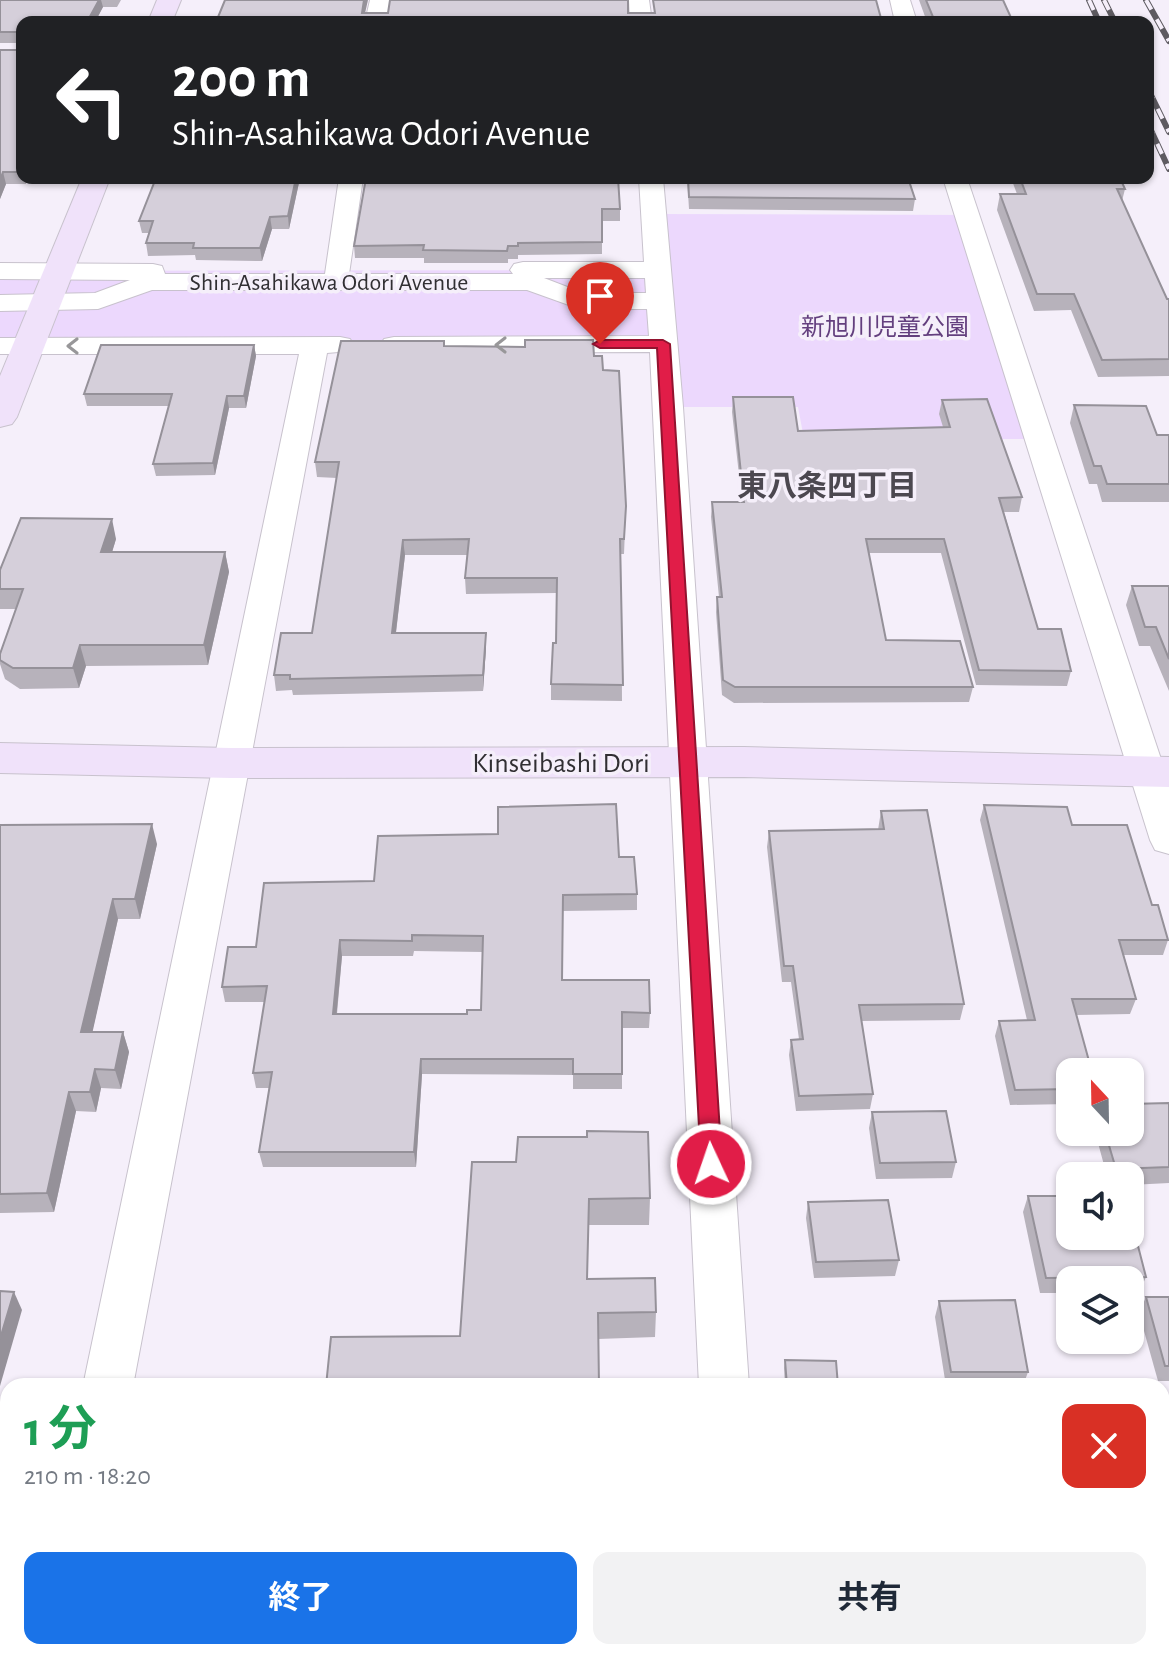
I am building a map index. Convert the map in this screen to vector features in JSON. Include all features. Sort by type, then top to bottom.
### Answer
[{"type":"street","points":[[0,417],[13,346],[47,303],[94,184]]},
{"type":"street","points":[[337,272],[350,184]]},
{"type":"street","points":[[651,184],[724,1378]]},
{"type":"street","points":[[957,184],[1158,772],[1169,840]]},
{"type":"street","name":"Shin-Asahikawa Odori Avenue","points":[[0,271],[337,272],[657,285]]},
{"type":"street","name":"Shin-Asahikawa Odori Avenue","points":[[0,303],[98,301],[149,282],[530,282],[580,301],[657,285]]},
{"type":"street","points":[[13,346],[663,344]]},
{"type":"street","points":[[110,1378],[315,345]]},
{"type":"street","name":"Kinseibashi Dori","points":[[0,758],[231,763],[688,762],[1158,772]]},
{"type":"green space","name":"新旭川児童公園","points":[[653,214],[967,215],[1040,439],[804,439],[798,407],[668,407],[663,345],[0,346],[0,271],[655,270]]},
{"type":"building","points":[[0,0],[99,0],[90,16],[16,16],[16,32],[0,32]]},
{"type":"building","points":[[225,0],[364,0],[362,13],[388,13],[390,0],[628,0],[628,13],[655,13],[653,0],[876,0],[880,16],[218,16]]},
{"type":"building","points":[[926,0],[1003,0],[1010,16],[933,16]]},
{"type":"building","points":[[0,50],[16,50],[16,172],[3,172],[0,180]]},
{"type":"building","points":[[154,184],[295,184],[288,216],[270,217],[260,248],[193,248],[194,243],[146,243],[153,221],[139,221]]},
{"type":"building","points":[[365,184],[618,184],[620,209],[602,209],[602,242],[518,243],[518,246],[508,246],[507,251],[423,250],[424,245],[354,246]]},
{"type":"building","points":[[688,184],[910,184],[915,199],[689,197]]},
{"type":"building","points":[[1022,184],[1123,184],[1125,189],[1117,189],[1169,299],[1169,359],[1102,360],[1074,294],[1037,294],[1000,194],[1026,194]]},
{"type":"building","points":[[525,340],[593,340],[594,356],[602,356],[603,370],[619,371],[626,506],[624,539],[620,539],[623,685],[551,684],[553,643],[556,643],[557,578],[465,578],[469,539],[403,540],[392,633],[486,633],[483,675],[290,679],[290,675],[274,675],[281,633],[312,633],[339,462],[315,462],[341,341],[444,341],[444,346],[525,347]]},
{"type":"building","points":[[101,345],[254,345],[244,396],[227,396],[213,463],[153,464],[172,394],[84,394]]},
{"type":"building","points":[[733,397],[793,397],[798,431],[950,427],[942,400],[987,399],[1022,497],[999,498],[1038,629],[1061,629],[1071,671],[979,670],[944,539],[866,539],[886,640],[960,641],[973,687],[735,687],[723,680],[717,597],[722,597],[712,502],[744,502]]},
{"type":"building","points":[[1074,405],[1146,406],[1157,435],[1169,435],[1169,484],[1107,484],[1101,466],[1094,466]]},
{"type":"building","points":[[21,518],[112,519],[101,552],[225,552],[204,645],[80,645],[73,668],[13,668],[0,660],[23,589],[0,589],[0,570]]},
{"type":"building","points":[[1132,586],[1169,586],[1169,659],[1156,627],[1145,627]]},
{"type":"building","points":[[616,804],[619,857],[634,857],[637,894],[563,895],[562,980],[649,980],[650,1013],[622,1012],[622,1074],[573,1074],[573,1059],[421,1059],[414,1152],[259,1152],[272,1072],[253,1073],[267,986],[222,987],[228,947],[256,947],[264,883],[374,881],[378,836],[498,834],[498,807]],"holes":[[[412,935],[483,936],[481,1010],[467,1010],[467,1014],[333,1014],[340,940],[412,941]]]},
{"type":"building","points":[[984,805],[1067,807],[1072,825],[1127,825],[1152,905],[1158,905],[1168,940],[1119,940],[1136,999],[1072,999],[1088,1058],[1056,1058],[1056,1089],[1015,1090],[999,1021],[1035,1020]]},
{"type":"building","points":[[927,810],[964,1004],[859,1005],[873,1094],[799,1096],[791,1040],[803,1039],[793,966],[784,966],[769,831],[884,829],[881,811]]},
{"type":"building","points":[[152,824],[135,899],[113,899],[81,1032],[123,1032],[115,1070],[95,1069],[90,1092],[69,1092],[47,1193],[0,1194],[0,825]]},
{"type":"building","points":[[1169,1103],[1169,1167],[1144,1168],[1144,1162],[1114,1162],[1109,1146],[1144,1146],[1144,1104]]},
{"type":"building","points":[[946,1111],[956,1162],[880,1163],[872,1112]]},
{"type":"building","points":[[587,1131],[648,1132],[650,1198],[589,1199],[587,1279],[655,1278],[656,1312],[598,1313],[599,1378],[327,1378],[331,1337],[460,1336],[472,1162],[516,1162],[518,1137],[587,1137]]},
{"type":"building","points":[[1028,1196],[1056,1196],[1056,1250],[1139,1250],[1143,1266],[1056,1266],[1056,1278],[1046,1278]]},
{"type":"building","points":[[888,1200],[899,1260],[816,1262],[808,1202]]},
{"type":"building","points":[[0,1291],[14,1292],[0,1339]]},
{"type":"building","points":[[1146,1297],[1169,1297],[1169,1366],[1165,1366]]},
{"type":"building","points":[[1015,1300],[1028,1372],[951,1372],[939,1301]]},
{"type":"building","points":[[785,1360],[836,1361],[837,1378],[786,1378]]},
{"type":"railway","points":[[1089,0],[1096,16]]},
{"type":"railway","points":[[1104,0],[1112,16]]},
{"type":"railway","points":[[1146,0],[1169,41]]},
{"type":"railway","points":[[1154,101],[1169,132]]},
{"type":"railway","points":[[1154,137],[1169,169]]},
{"type":"district","name":"東八条四丁目","points":[[827,486]]},
{"type":"route","points":[[600,344],[663,344],[711,1164]]}]
